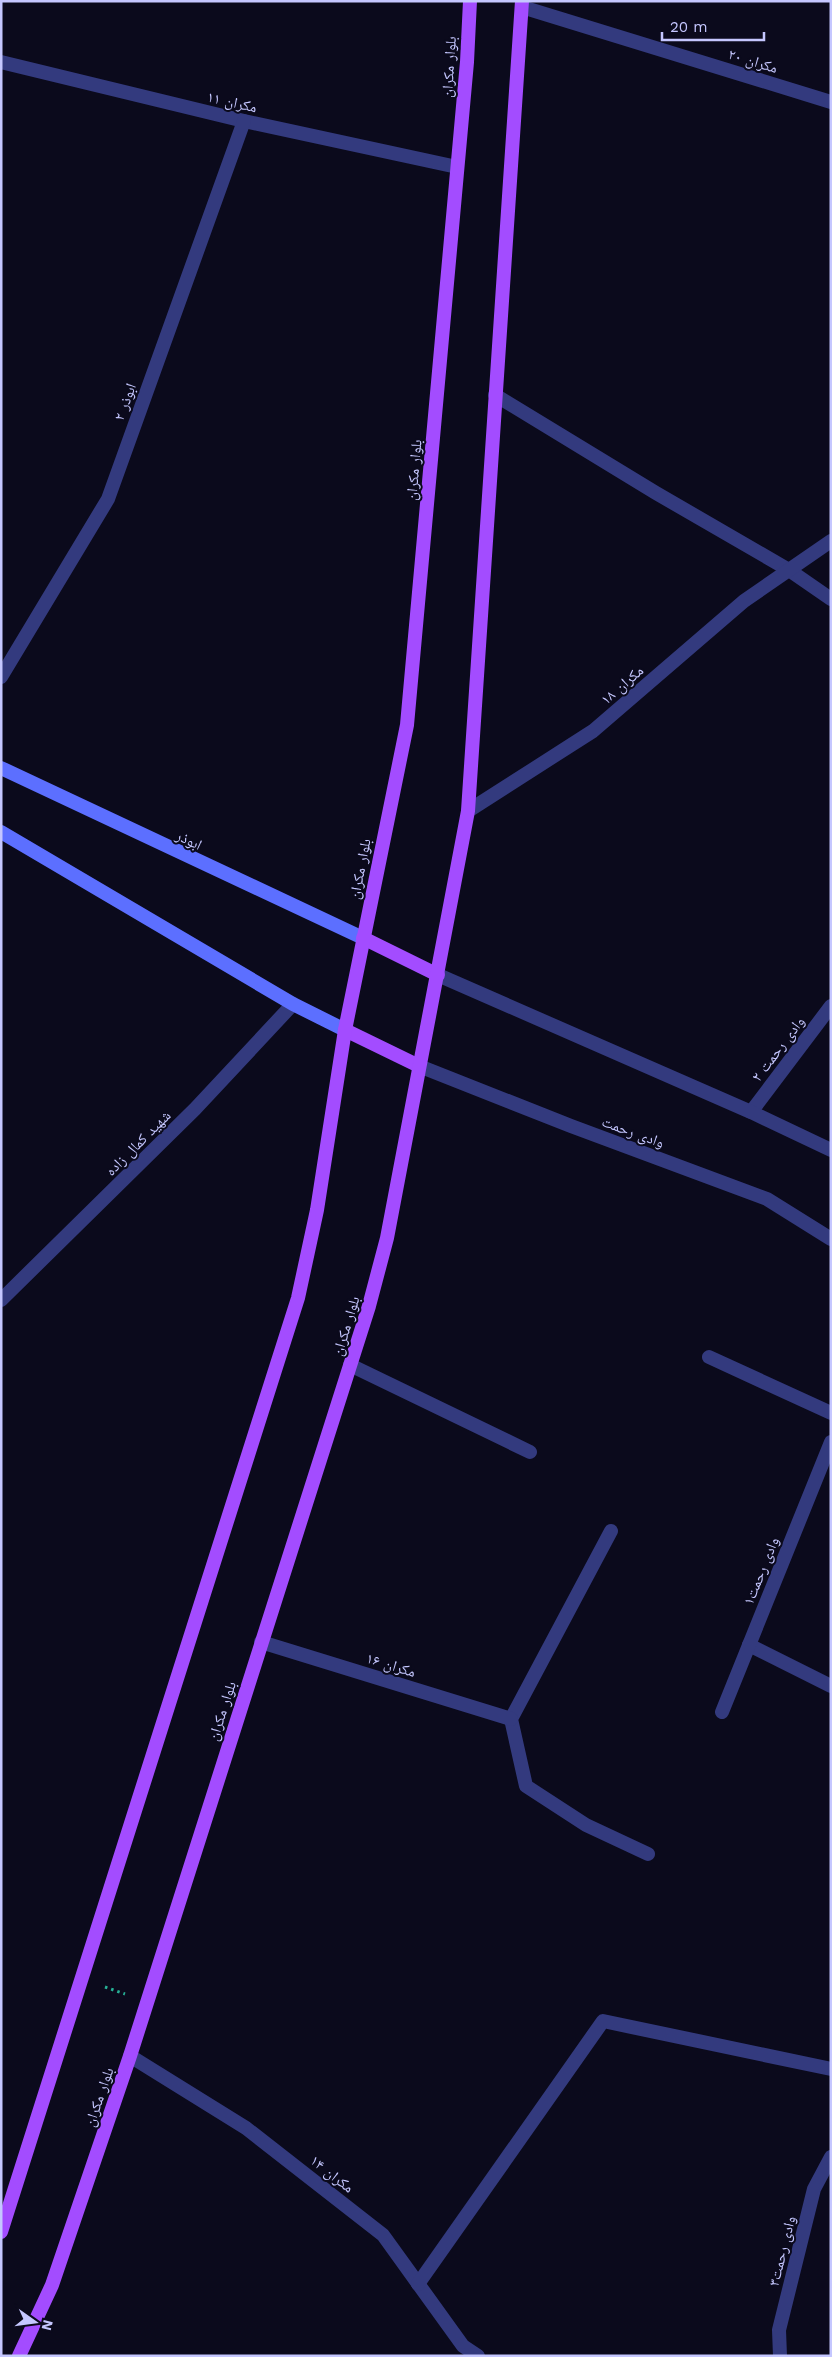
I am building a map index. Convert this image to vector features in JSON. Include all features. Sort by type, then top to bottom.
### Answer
[{"type":"main road","name":"بلوار مکران","points":[[345,1030],[407,725],[470,1]]},
{"type":"main road","name":"بلوار مکران","points":[[19,2356],[52,2285],[130,2056],[350,1366],[387,1238],[418,1066],[438,975],[468,811],[522,4]]},
{"type":"main road","name":"ابوذر","points":[[1,768],[363,938]]},
{"type":"main road","points":[[1,832],[293,1004],[418,1066]]},
{"type":"main road","points":[[363,938],[438,975]]},
{"type":"main road","points":[[1,2232],[298,1298],[317,1210],[345,1030]]},
{"type":"street","name":"مکران ۲۰","points":[[522,4],[831,102]]},
{"type":"street","name":"مکران ۱۱","points":[[1,62],[244,121],[457,167]]},
{"type":"street","name":"ابوذر ۲","points":[[1,677],[108,499],[244,121]]},
{"type":"street","points":[[495,396],[789,570],[831,599]]},
{"type":"street","name":"مکران ۱۸","points":[[468,811],[593,731],[744,601],[831,541]]},
{"type":"street","points":[[438,975],[751,1112],[831,1150]]},
{"type":"street","name":"شهید کمال زاده","points":[[1,1300],[195,1109],[293,1004]]},
{"type":"street","name":"وادی رحمت ۲","points":[[751,1112],[831,1006]]},
{"type":"street","name":"وادی رحمت","points":[[418,1066],[571,1126],[767,1198],[831,1239]]},
{"type":"street","points":[[710,1357],[831,1413]]},
{"type":"street","points":[[350,1366],[530,1452]]},
{"type":"street","name":"وادی رحمت۱","points":[[722,1712],[831,1442]]},
{"type":"street","points":[[611,1531],[511,1719],[526,1786],[586,1825],[648,1854]]},
{"type":"street","name":"مکران ۱۶","points":[[262,1642],[511,1719]]},
{"type":"street","points":[[749,1644],[831,1686]]},
{"type":"street","points":[[418,2284],[603,2021],[831,2069]]},
{"type":"street","name":"مکران ۱۴","points":[[130,2056],[246,2128],[383,2235],[463,2346],[478,2356]]},
{"type":"street","name":"وادی رحمت۳","points":[[780,2356],[779,2330],[814,2189],[831,2157]]},
{"type":"path","points":[[82,1980],[147,2001]]}]
